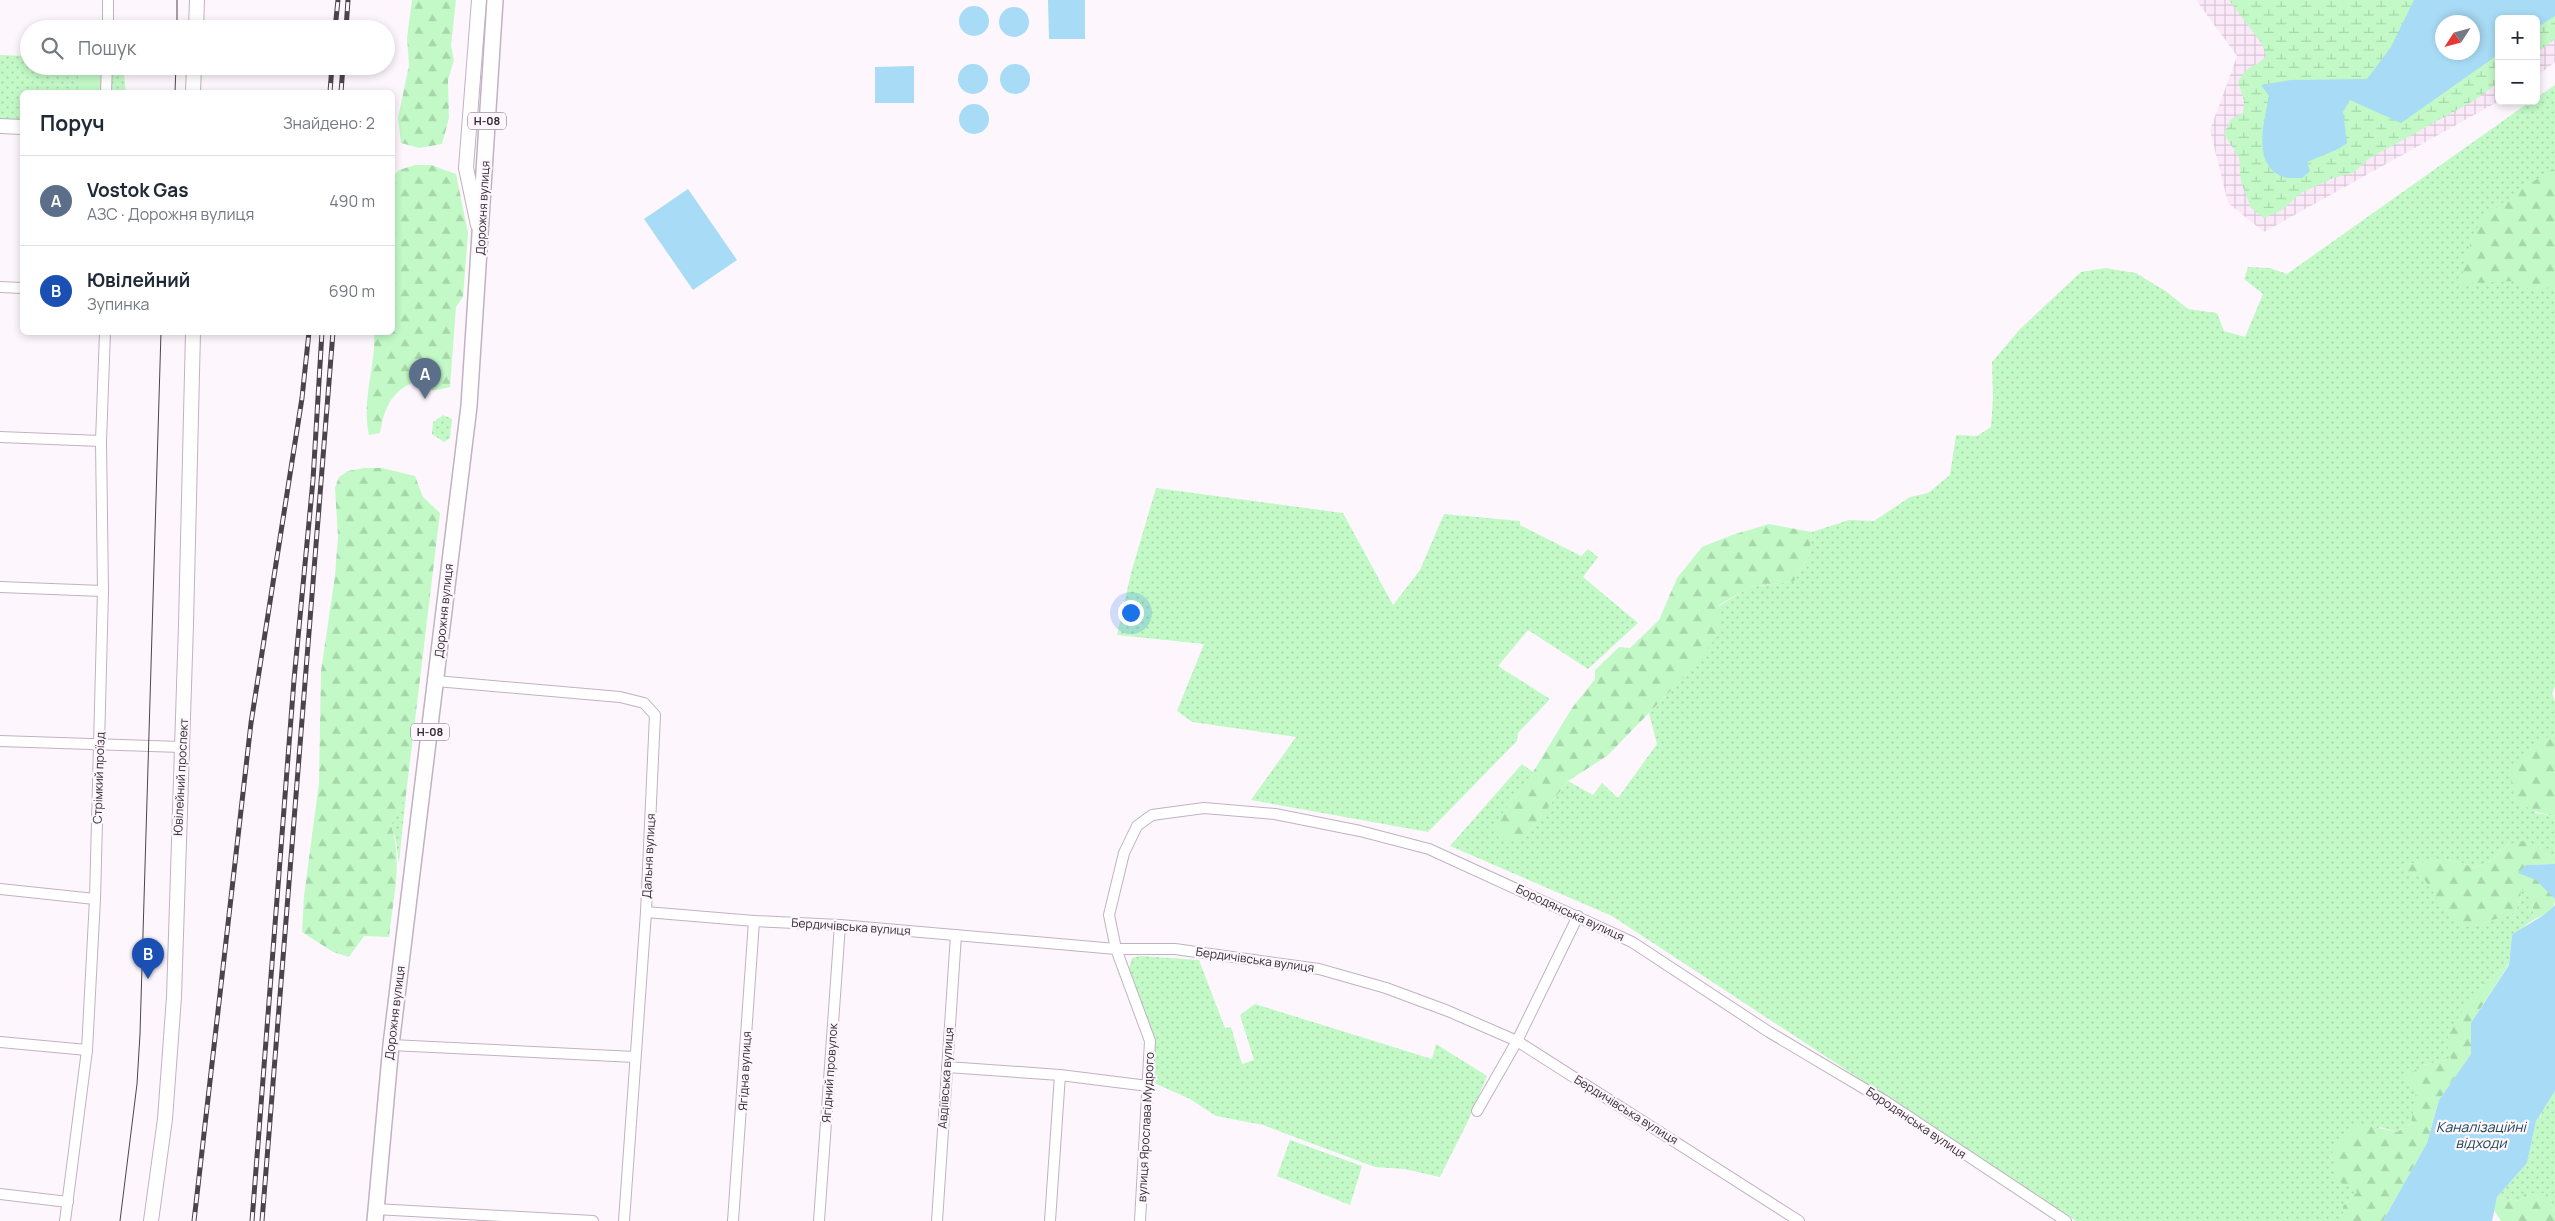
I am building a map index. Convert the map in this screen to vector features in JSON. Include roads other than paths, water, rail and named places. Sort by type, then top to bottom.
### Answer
[{"type":"main road","points":[[196,20],[197,0]]},
{"type":"main road","points":[[479,0],[466,168],[481,242]]},
{"type":"main road","name":"Дорожня вулиця","points":[[375,1215],[391,1045],[469,406],[495,0]]},
{"type":"main road","points":[[193,90],[194,75]]},
{"type":"main road","points":[[0,126],[20,127]]},
{"type":"main road","name":"Ювілейний проспект","points":[[151,1221],[165,1119],[174,997],[193,335]]},
{"type":"street","points":[[108,0],[108,20]]},
{"type":"street","points":[[106,90],[107,75]]},
{"type":"street","points":[[0,287],[20,288]]},
{"type":"street","name":"Стрімкий проїзд","points":[[65,1221],[88,1050],[95,899],[104,591],[101,441],[105,335]]},
{"type":"street","points":[[0,437],[101,441]]},
{"type":"street","points":[[0,587],[104,591]]},
{"type":"street","name":"Дальня вулиця","points":[[436,681],[620,697],[644,703],[651,708],[655,715],[646,912],[624,1221]]},
{"type":"street","points":[[0,741],[181,747]]},
{"type":"street","name":"Бородянська вулиця","points":[[1116,949],[1109,916],[1124,853],[1130,837],[1137,826],[1152,816],[1204,808],[1294,818],[1360,831],[1429,849],[1632,942],[1769,1032],[1885,1101],[2066,1221]]},
{"type":"street","points":[[0,889],[95,899]]},
{"type":"street","name":"Бердичівська вулиця","points":[[646,912],[754,921],[840,925],[1116,949],[1175,949],[1319,969],[1386,988],[1448,1011],[1517,1041],[1799,1221]]},
{"type":"street","points":[[1477,1111],[1517,1041],[1578,916]]},
{"type":"street","name":"Ягідна вулиця","points":[[733,1221],[754,921]]},
{"type":"street","name":"Ягідний провулок","points":[[820,1221],[840,925]]},
{"type":"street","name":"Авдіївська вулиця","points":[[937,1221],[956,935]]},
{"type":"street","name":"вулиця Ярослава Мудрого","points":[[1116,949],[1150,1041],[1140,1221]]},
{"type":"street","points":[[0,1042],[88,1050]]},
{"type":"street","points":[[391,1045],[635,1057]]},
{"type":"street","points":[[947,1067],[1060,1075],[1148,1086]]},
{"type":"street","points":[[1050,1221],[1060,1075]]},
{"type":"street","points":[[0,1194],[68,1202]]},
{"type":"street","points":[[375,1215],[593,1221]]},
{"type":"water","points":[[1048,0],[1085,0],[1085,39],[1049,39]]},
{"type":"water","points":[[2414,0],[2555,0],[2555,16],[2540,25],[2540,15],[2495,15],[2495,57],[2401,123],[2350,100],[2343,112],[2347,143],[2338,149],[2307,162],[2310,171],[2302,178],[2284,177],[2271,169],[2265,160],[2262,139],[2269,96],[2261,85],[2291,80],[2367,79],[2391,47]]},
{"type":"water","points":[[974,6],[985,10],[989,21],[985,32],[974,36],[963,32],[959,21],[963,10]]},
{"type":"water","points":[[1014,7],[1025,11],[1029,22],[1025,33],[1014,37],[1003,33],[999,22],[1003,11]]},
{"type":"water","points":[[973,64],[984,68],[988,79],[984,90],[973,94],[962,90],[958,79],[962,68]]},
{"type":"water","points":[[1015,64],[1026,68],[1030,79],[1026,90],[1015,94],[1004,90],[1000,79],[1004,68]]},
{"type":"water","points":[[914,66],[914,103],[875,103],[875,67]]},
{"type":"water","points":[[974,104],[985,108],[989,119],[985,130],[974,134],[963,130],[959,119],[963,108]]},
{"type":"water","points":[[688,189],[737,260],[693,290],[644,219]]},
{"type":"water","points":[[2555,864],[2555,899],[2536,880],[2518,873],[2526,865]]},
{"type":"water","name":"Каналізаційні відходи","points":[[2555,905],[2555,1091],[2536,1121],[2527,1163],[2497,1197],[2492,1221],[2383,1221],[2427,1143],[2439,1100],[2471,1054],[2471,1023],[2509,965],[2512,935]]},
{"type":"tram line","points":[[177,0],[177,20]]},
{"type":"tram line","points":[[175,90],[176,75]]},
{"type":"tram line","points":[[120,1221],[137,1084],[140,1034],[161,335]]},
{"type":"railway","points":[[336,20],[338,0]]},
{"type":"railway","points":[[347,20],[348,0]]},
{"type":"railway","points":[[330,90],[331,75]]},
{"type":"railway","points":[[341,90],[342,75]]},
{"type":"railway","points":[[194,1221],[251,723],[302,398],[309,335]]},
{"type":"railway","points":[[252,1221],[294,680],[313,480],[322,335]]},
{"type":"railway","points":[[262,1221],[333,335]]},
{"type":"place","name":"Vostok Gas","points":[[425,399]]},
{"type":"place","name":"Ювілейний","points":[[148,979]]}]
